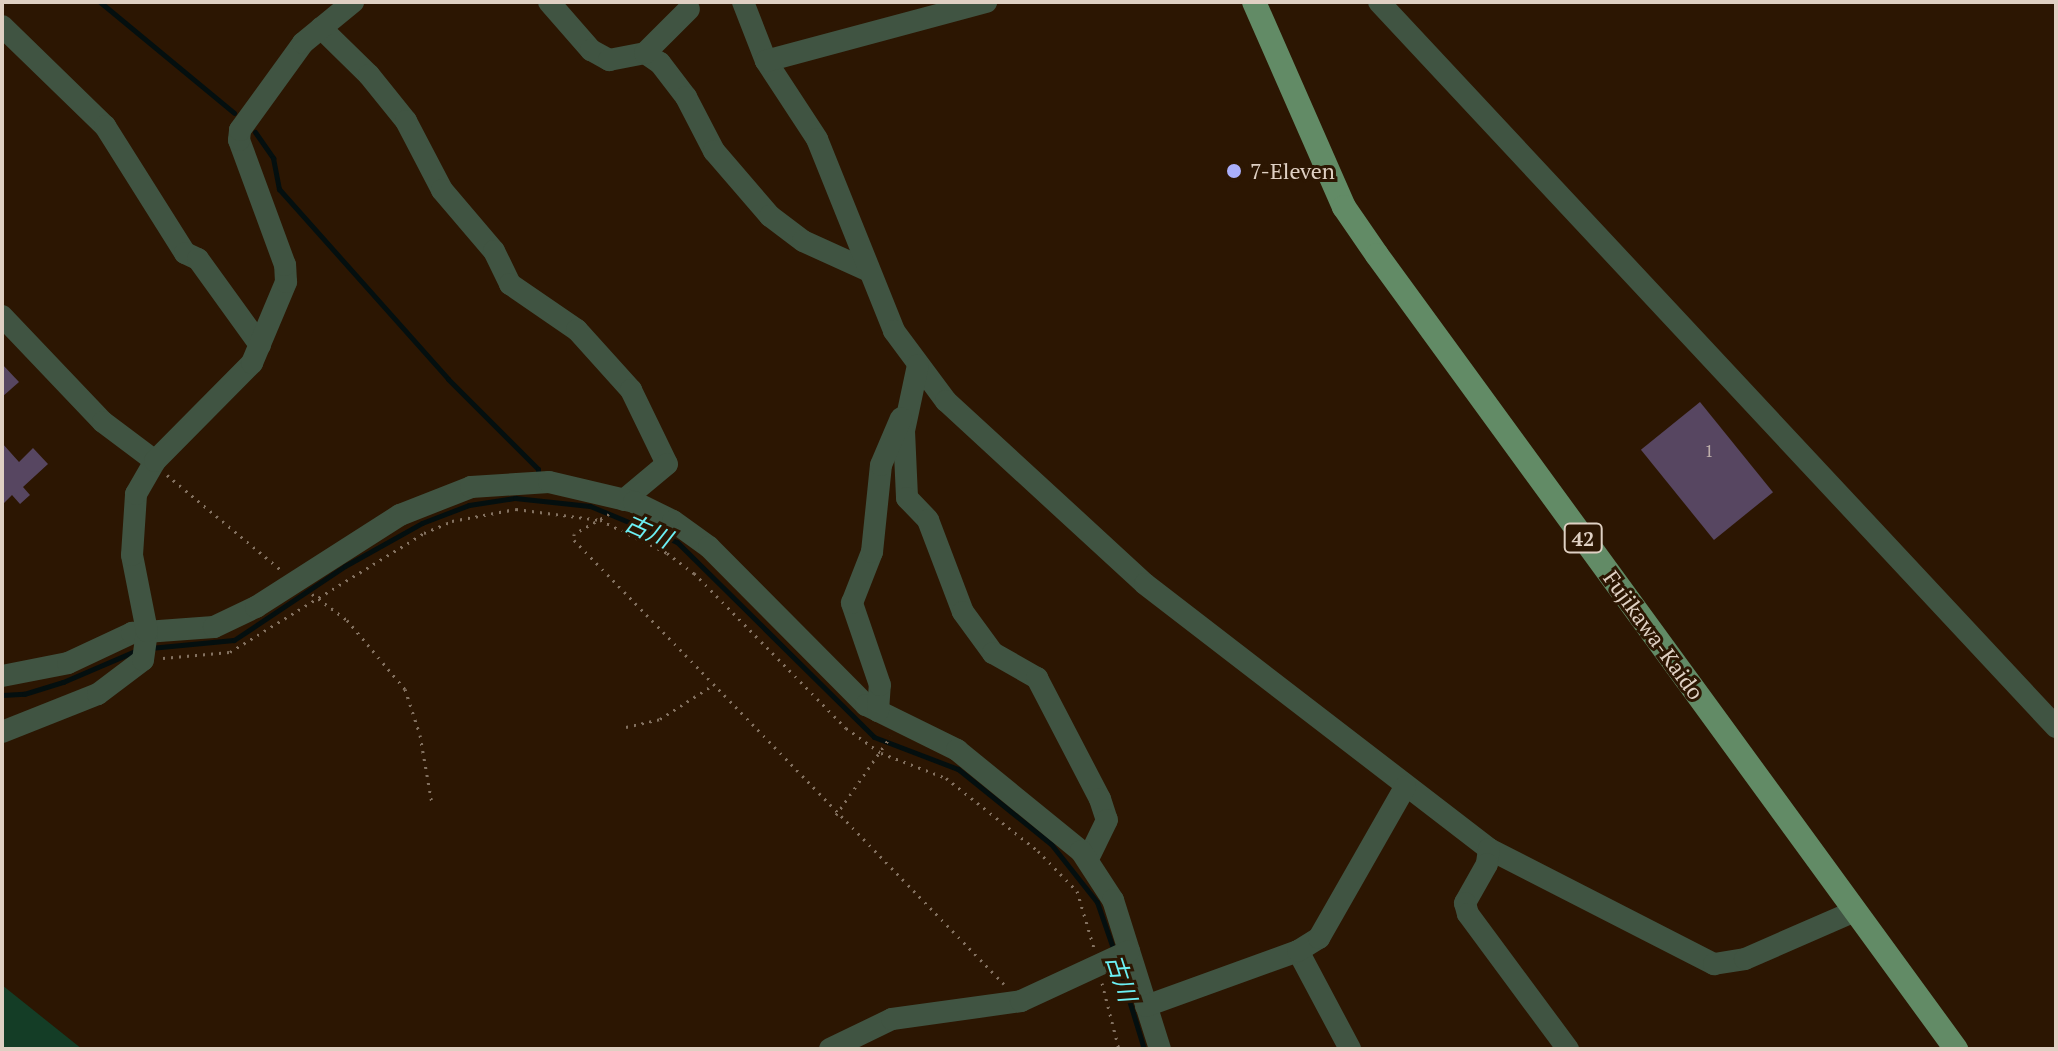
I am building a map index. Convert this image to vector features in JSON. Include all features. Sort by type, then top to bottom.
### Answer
[{"type":"main road","name":"Fujikawa-Kaido","points":[[1254,2],[1344,207],[1956,1049]]},
{"type":"street","points":[[549,2],[591,50],[609,60],[645,53],[689,9]]},
{"type":"street","points":[[743,2],[766,61],[817,139],[894,331],[918,365],[979,433],[1145,584],[1489,849],[1714,964],[1745,959],[1855,911]]},
{"type":"street","points":[[766,61],[986,2]]},
{"type":"street","points":[[1379,2],[2056,727]]},
{"type":"street","points":[[145,646],[132,525],[136,494],[155,461],[252,363],[279,305],[285,265],[239,140],[240,130],[274,78],[346,4]]},
{"type":"street","points":[[2,26],[105,126],[185,253],[198,259],[260,345]]},
{"type":"street","points":[[321,28],[369,75],[406,121],[442,190],[494,251],[510,284],[577,330],[631,390],[667,464],[624,500]]},
{"type":"street","points":[[645,53],[686,97],[714,151],[770,216],[803,241],[869,271]]},
{"type":"street","points":[[2,316],[103,422],[155,461]]},
{"type":"street","points":[[878,711],[880,685],[852,603],[872,552],[881,465],[908,399],[918,365]]},
{"type":"street","points":[[908,399],[904,431],[907,498],[928,520],[963,612],[993,653],[1037,678],[1072,745],[1106,812],[1105,828],[1091,853]]},
{"type":"street","points":[[2,676],[145,646],[214,627],[256,607],[400,515],[471,487],[549,482],[624,500],[673,521],[709,547],[847,689],[878,711],[970,759],[1081,851],[1107,886],[1114,956],[1146,1006],[1160,1049]]},
{"type":"street","points":[[2,732],[98,694],[145,646]]},
{"type":"street","points":[[1146,1006],[1298,951],[1329,929],[1353,874],[1405,787]]},
{"type":"street","points":[[1489,849],[1487,864],[1465,903],[1468,914],[1568,1049]]},
{"type":"street","points":[[1298,951],[1350,1049]]},
{"type":"street","points":[[830,1049],[892,1019],[1021,1001],[1114,956]]},
{"type":"path","points":[[155,461],[294,580]]},
{"type":"path","points":[[145,646],[230,652],[424,533],[482,512],[552,511],[600,520],[667,553],[694,573],[846,728],[881,753],[961,788],[1069,879],[1089,919],[1114,956],[1119,1049]]},
{"type":"path","points":[[606,517],[574,534],[574,540],[836,815],[1021,1001]]},
{"type":"path","points":[[316,598],[347,620],[405,689],[420,735],[432,804]]},
{"type":"path","points":[[626,727],[660,719],[713,685]]},
{"type":"path","points":[[836,815],[885,747]]},
{"type":"green space","points":[[2,985],[82,1049],[2,1049]]},
{"type":"building","points":[[2,364],[19,382],[2,397]]},
{"type":"building","points":[[1700,402],[1773,492],[1714,540],[1641,450]]},
{"type":"building","points":[[2,443],[19,462],[33,448],[48,464],[23,487],[30,495],[20,504],[12,495],[2,505]]},
{"type":"waterway","points":[[100,2],[234,113]]},
{"type":"waterway","points":[[255,132],[273,158],[279,189],[448,379],[538,469],[538,475]]},
{"type":"waterway","name":"古川","points":[[150,648],[234,640],[345,566],[422,523],[469,505],[515,498],[590,506],[677,542],[874,737],[958,769],[1051,844],[1097,902],[1114,951]]},
{"type":"waterway","name":"古川","points":[[2,695],[24,694],[63,682],[140,649]]},
{"type":"waterway","name":"古川","points":[[1118,964],[1144,1049]]},
{"type":"place","name":"7-Eleven","points":[[1234,171]]}]
